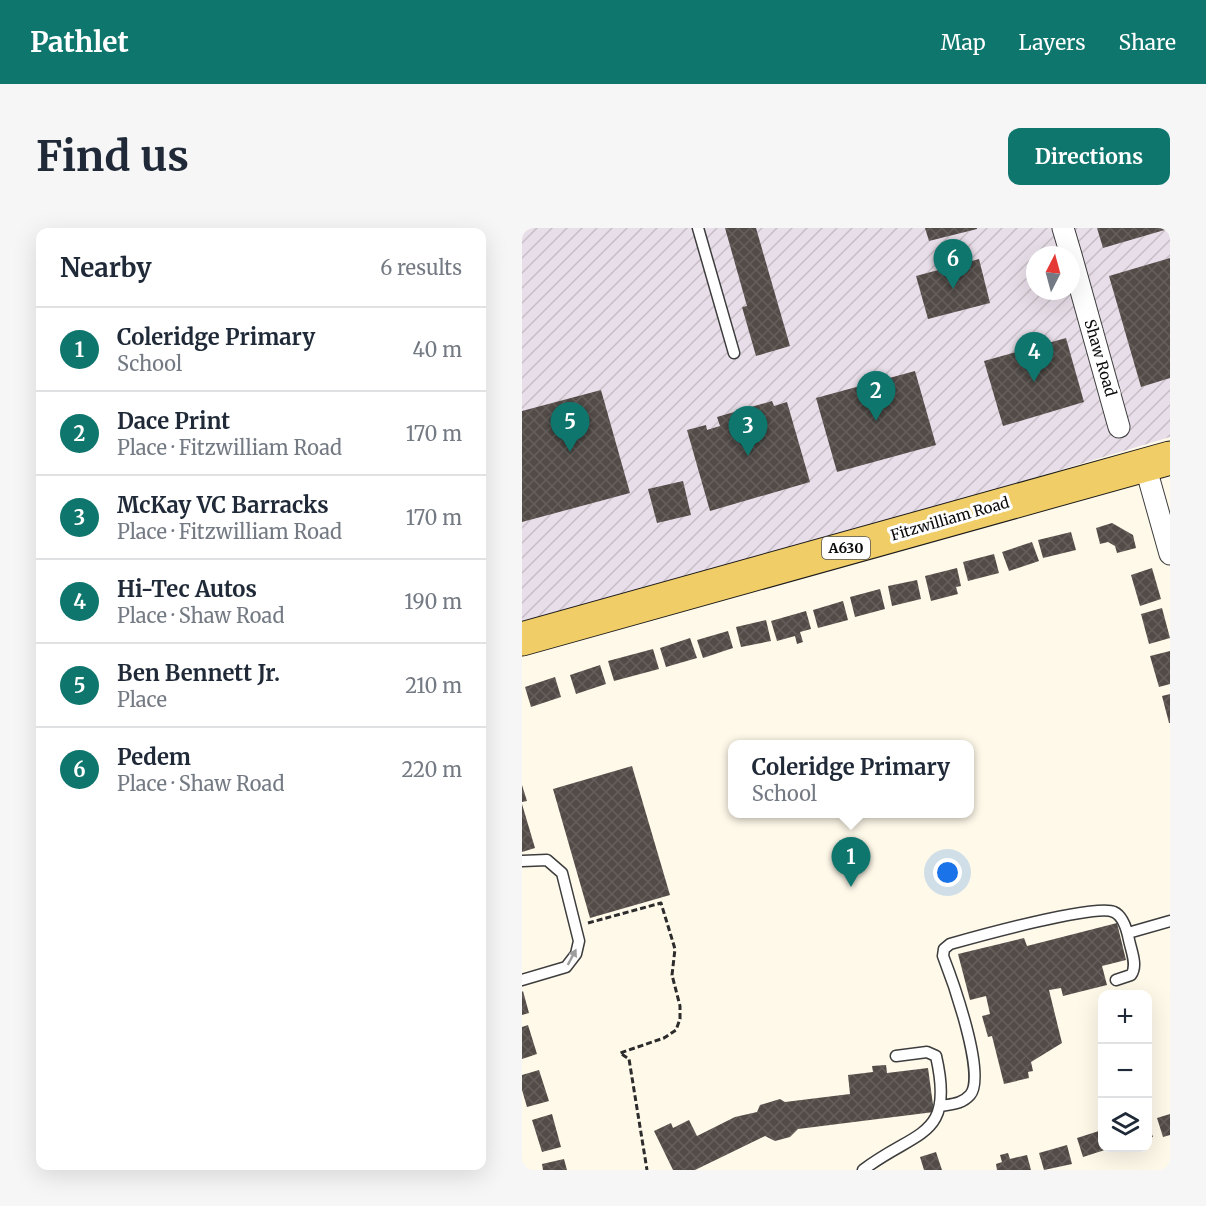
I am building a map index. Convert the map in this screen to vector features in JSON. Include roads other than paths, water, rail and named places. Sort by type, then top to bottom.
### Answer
[{"type":"main road","name":"Fitzwilliam Road","points":[[522,639],[1157,461]]},
{"type":"street","name":"Shaw Road","points":[[1064,228],[1069,246]]},
{"type":"street","name":"Shaw Road","points":[[1080,287],[1119,427]]},
{"type":"street","points":[[1157,461],[1170,554]]},
{"type":"lane","points":[[698,228],[734,353]]},
{"type":"lane","points":[[522,861],[547,860],[562,873],[579,941],[572,962],[566,967],[522,980]]},
{"type":"lane","points":[[941,1106],[959,1103],[972,1094],[977,1079],[964,1019],[943,956],[944,949],[950,944],[1104,909],[1120,916],[1128,933],[1135,971],[1131,975],[1116,980]]},
{"type":"lane","points":[[1128,933],[1170,921]]},
{"type":"lane","points":[[863,1170],[928,1128],[939,1115],[941,1079],[936,1056],[927,1052],[896,1056]]},
{"type":"place","name":"Pedem","points":[[953,289]]},
{"type":"place","name":"Hi-Tec Autos","points":[[1034,382]]},
{"type":"place","name":"Dace Print","points":[[876,421]]},
{"type":"place","name":"Ben Bennett Jr.","points":[[570,452]]},
{"type":"place","name":"McKay VC Barracks","points":[[748,456]]},
{"type":"place","name":"Coleridge Primary","points":[[851,887]]}]
